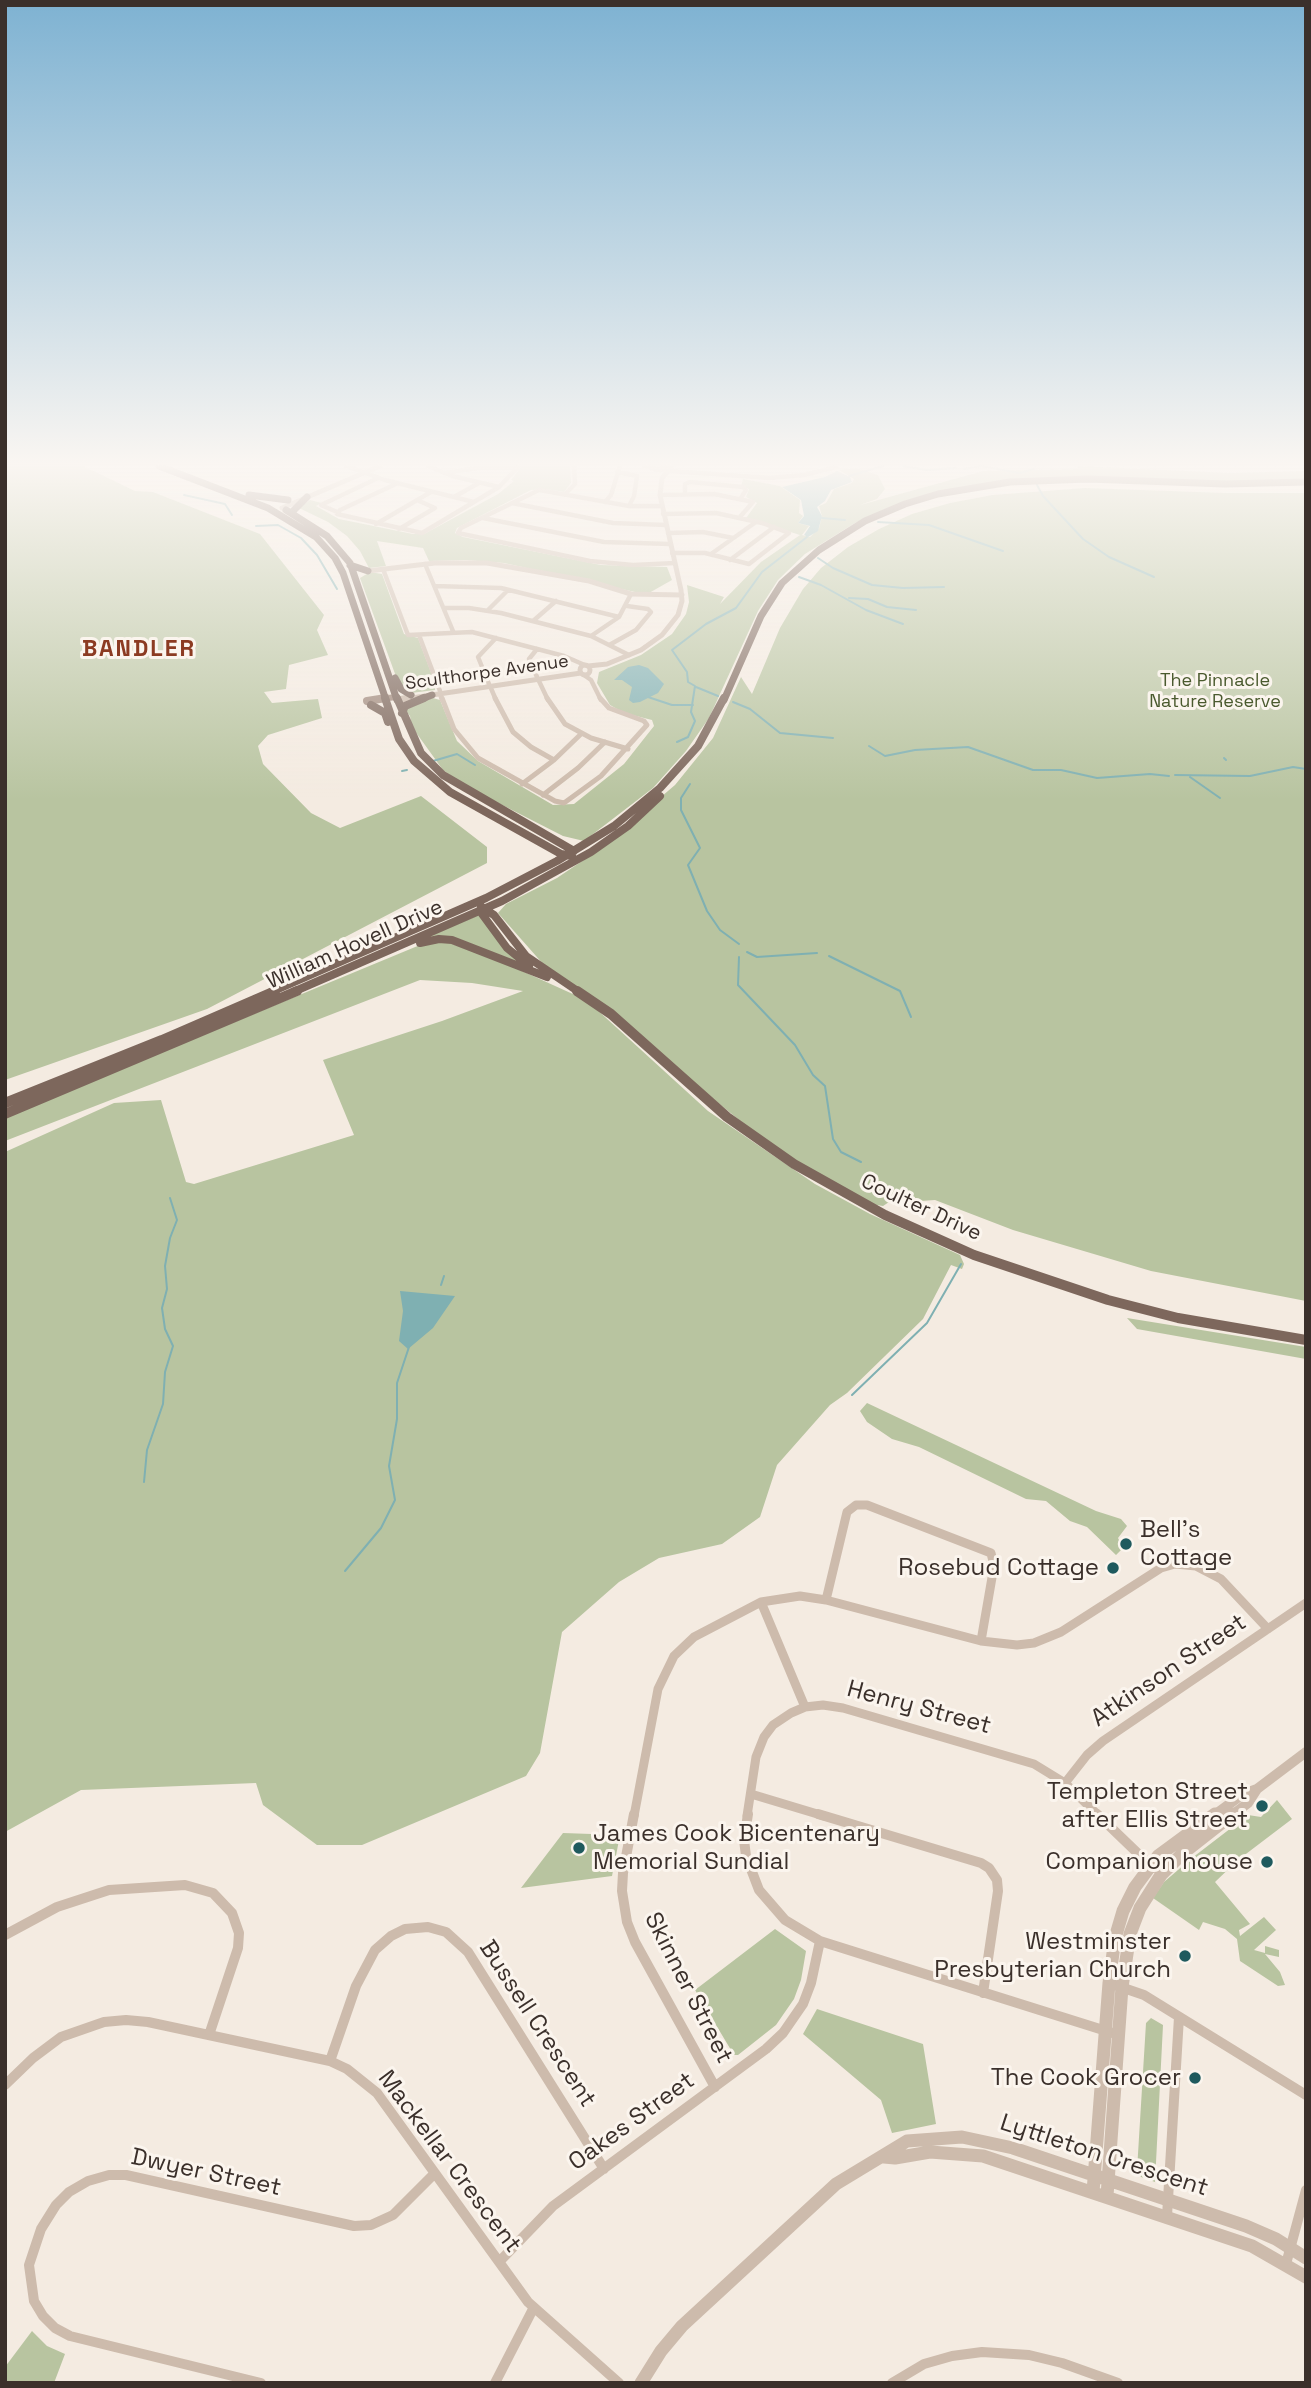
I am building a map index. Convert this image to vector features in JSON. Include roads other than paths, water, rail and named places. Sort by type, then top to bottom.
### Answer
[{"type":"main road","points":[[345,577],[399,739]]},
{"type":"main road","name":"William Hovell Drive","points":[[5,1114],[230,1020],[483,906],[523,879],[572,856],[591,852],[628,826],[655,802],[696,748],[716,718],[761,616],[788,577]]},
{"type":"main road","points":[[356,578],[413,740],[443,775],[546,834],[572,856]]},
{"type":"main road","points":[[385,666],[391,669],[397,685],[411,695]]},
{"type":"main road","points":[[369,702],[382,689]]},
{"type":"main road","points":[[402,713],[405,706],[437,693]]},
{"type":"main road","points":[[369,702],[397,699]]},
{"type":"main road","points":[[369,702],[385,713],[391,731],[414,761],[442,787],[549,847],[572,856]]},
{"type":"main road","name":"William Hovell Drive","points":[[5,1103],[162,1040],[371,949],[542,882],[644,802],[687,760]]},
{"type":"main road","points":[[546,834],[581,843],[593,840]]},
{"type":"main road","points":[[523,879],[549,862],[553,852],[549,847]]},
{"type":"main road","points":[[494,915],[503,905],[542,882]]},
{"type":"main road","name":"Coulter Drive","points":[[483,906],[494,915],[526,956],[611,1014],[723,1115],[794,1164],[838,1190],[914,1229],[974,1255],[1053,1284],[1143,1309],[1306,1340]]},
{"type":"main road","name":"Coulter Drive","points":[[483,906],[507,948],[547,977],[578,991]]},
{"type":"main road","points":[[230,1020],[432,939],[461,943],[547,977]]},
{"type":"street","points":[[386,577],[406,634],[453,631],[496,638],[575,660],[590,671],[606,706],[647,723],[628,749],[601,776],[569,801],[561,803],[490,766],[468,748],[454,729],[437,693],[419,635]]},
{"type":"street","points":[[431,577],[453,631]]},
{"type":"street","points":[[571,577],[631,594],[682,595],[678,577]]},
{"type":"street","points":[[435,586],[470,585],[508,590],[619,617]]},
{"type":"street","points":[[488,610],[508,590]]},
{"type":"street","points":[[591,636],[619,617],[627,607],[631,594]]},
{"type":"street","name":"Sculthorpe Avenue","points":[[397,699],[590,671],[652,643],[669,628],[680,611],[682,595]]},
{"type":"street","points":[[533,621],[556,601]]},
{"type":"street","points":[[611,645],[643,624],[654,603]]},
{"type":"street","points":[[627,607],[650,610]]},
{"type":"street","points":[[444,608],[488,610],[533,621],[591,636],[629,655]]},
{"type":"street","points":[[496,638],[478,657],[505,720],[513,733],[554,760]]},
{"type":"street","points":[[537,649],[529,659],[556,715],[581,734],[628,749]]},
{"type":"street","points":[[575,660],[580,671],[590,671]]},
{"type":"street","name":"Sculthorpe Avenue","points":[[397,699],[437,693]]},
{"type":"street","points":[[522,784],[554,760],[581,734]]},
{"type":"street","points":[[543,795],[578,768],[605,742]]},
{"type":"street","points":[[826,1600],[847,1512],[856,1505],[867,1505],[991,1553],[994,1566],[981,1642]]},
{"type":"street","name":"Skinner Street","points":[[715,2087],[635,1942],[625,1911],[623,1873],[655,1699],[664,1672],[674,1656],[694,1637],[761,1602],[792,1597],[826,1600],[981,1642],[1017,1645],[1048,1639],[1161,1568],[1175,1564],[1192,1565],[1216,1575],[1268,1629]]},
{"type":"street","points":[[761,1602],[805,1707],[779,1721],[764,1737],[756,1757],[744,1840],[751,1874],[759,1891],[778,1913],[802,1932],[820,1941],[1112,2033]]},
{"type":"street","name":"Atkinson Street","points":[[1065,1783],[1087,1755],[1103,1741],[1306,1603]]},
{"type":"street","name":"Henry Street","points":[[805,1707],[823,1705],[842,1708],[1034,1764],[1065,1783],[1161,1875]]},
{"type":"street","points":[[1100,2194],[1115,1985],[1115,1938],[1123,1911],[1150,1865],[1176,1841],[1242,1794],[1257,1789],[1306,1752]]},
{"type":"street","points":[[1115,1985],[1140,1908],[1161,1875],[1182,1854],[1248,1803],[1257,1789]]},
{"type":"street","points":[[751,1794],[972,1860],[989,1868],[997,1880],[998,1891],[984,1993]]},
{"type":"street","points":[[5,1935],[57,1907],[109,1890],[175,1885],[200,1887],[213,1893],[232,1913],[238,1940],[209,2035]]},
{"type":"street","name":"Bussell Crescent","points":[[330,2061],[356,1986],[375,1950],[405,1929],[428,1927],[446,1932],[468,1952],[604,2169]]},
{"type":"street","name":"Oakes Street","points":[[499,2262],[538,2219],[766,2049],[791,2024],[811,1983],[820,1941]]},
{"type":"street","points":[[1115,1985],[1144,1995],[1306,2095]]},
{"type":"street","points":[[1167,2216],[1179,2017]]},
{"type":"street","name":"Mackellar Crescent","points":[[5,2085],[51,2043],[82,2028],[104,2022],[148,2022],[330,2061],[355,2074],[377,2093],[534,2309],[619,2383]]},
{"type":"street","name":"Lyttleton Crescent","points":[[640,2383],[661,2351],[703,2306],[836,2184],[884,2157],[896,2145],[907,2141],[962,2137],[1013,2148],[1246,2226],[1306,2258]]},
{"type":"street","name":"Lyttleton Crescent","points":[[884,2157],[895,2158],[930,2152],[983,2156],[1252,2246],[1306,2277]]},
{"type":"street","name":"Dwyer Street","points":[[261,2383],[70,2336],[55,2328],[43,2316],[34,2301],[30,2265],[41,2229],[56,2205],[69,2192],[88,2181],[109,2175],[126,2175],[354,2226],[371,2225],[393,2215],[435,2173]]},
{"type":"street","points":[[1286,2264],[1306,2190]]},
{"type":"street","points":[[495,2383],[534,2309]]},
{"type":"street","points":[[892,2383],[924,2364],[952,2356],[982,2352],[1029,2354],[1062,2362],[1118,2383]]},
{"type":"water","points":[[639,665],[648,668],[664,684],[658,693],[633,703],[629,700],[632,687],[622,680],[614,680],[628,667]]},
{"type":"water","points":[[400,1291],[455,1296],[433,1328],[408,1349],[399,1341],[403,1311]]},
{"type":"waterway","points":[[330,577],[337,589]]},
{"type":"waterway","points":[[692,705],[695,686],[688,682],[687,672],[672,650],[706,624],[736,608],[758,577]]},
{"type":"waterway","points":[[800,577],[821,585],[866,610],[903,624]]},
{"type":"waterway","points":[[855,577],[872,585],[903,588],[944,587]]},
{"type":"waterway","points":[[849,598],[868,599],[887,607],[916,610]]},
{"type":"waterway","points":[[696,687],[718,696]]},
{"type":"waterway","points":[[648,697],[672,705],[692,705]]},
{"type":"waterway","points":[[733,702],[750,709],[780,733],[833,738]]},
{"type":"waterway","points":[[677,742],[688,737],[695,721],[691,712],[692,705]]},
{"type":"waterway","points":[[869,746],[885,756],[915,750],[968,747],[1033,770],[1061,770],[1097,778],[1150,774],[1169,776]]},
{"type":"waterway","points":[[433,761],[457,754],[475,765]]},
{"type":"waterway","points":[[1175,775],[1250,776],[1293,767],[1306,769]]},
{"type":"waterway","points":[[402,771],[407,770]]},
{"type":"waterway","points":[[1190,777],[1220,798]]},
{"type":"waterway","points":[[690,784],[681,798],[681,810],[700,848],[688,865],[707,911],[720,930],[739,944]]},
{"type":"waterway","points":[[747,952],[757,957],[817,953]]},
{"type":"waterway","points":[[829,956],[900,991],[911,1017]]},
{"type":"waterway","points":[[739,957],[738,985],[795,1045],[813,1075],[825,1086],[833,1139],[841,1152],[861,1162]]},
{"type":"waterway","points":[[144,1482],[147,1450],[163,1404],[165,1372],[173,1346],[165,1329],[162,1308],[167,1289],[165,1266],[170,1238],[177,1220],[170,1198]]},
{"type":"waterway","points":[[852,1395],[927,1323],[961,1264]]},
{"type":"waterway","points":[[441,1285],[444,1276]]},
{"type":"waterway","points":[[345,1571],[381,1528],[395,1500],[389,1466],[397,1419],[397,1383],[409,1347]]},
{"type":"place","name":"Bell's Cottage","points":[[1126,1544]]},
{"type":"place","name":"Rosebud Cottage","points":[[1113,1568]]},
{"type":"place","name":"Templeton Street after Ellis Street","points":[[1262,1806]]},
{"type":"place","name":"James Cook Bicentenary Memorial Sundial","points":[[579,1848]]},
{"type":"place","name":"Companion house","points":[[1267,1862]]},
{"type":"place","name":"Westminster Presbyterian Church","points":[[1185,1956]]},
{"type":"place","name":"The Cook Grocer","points":[[1195,2078]]},
{"type":"district","name":"BANDLER","points":[[139,650]]},
{"type":"park label","name":"The Pinnacle Nature Reserve","points":[[1215,691]]}]
